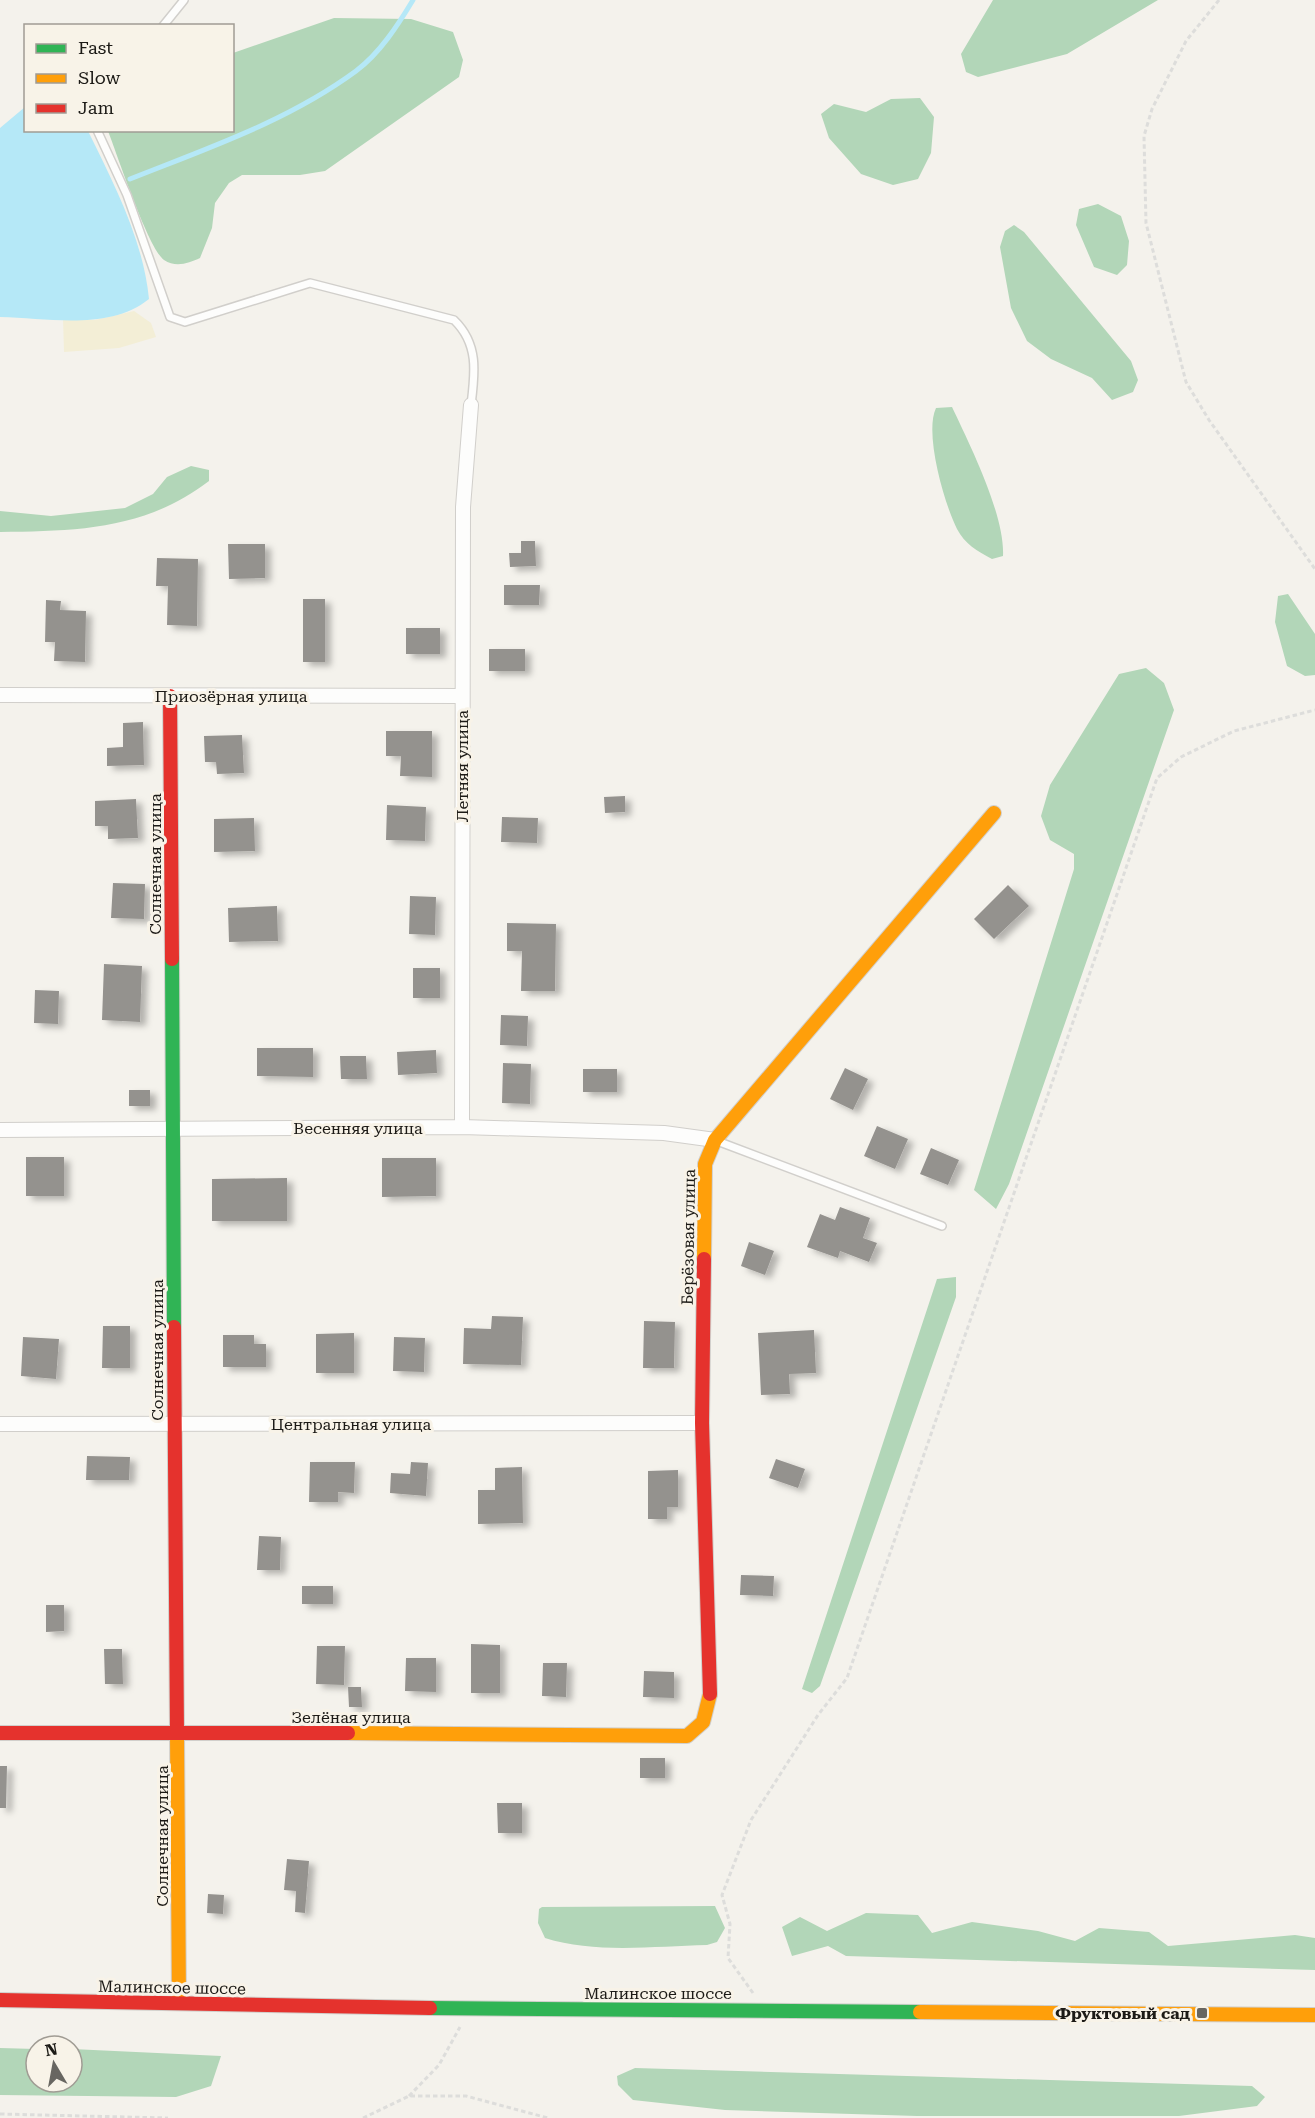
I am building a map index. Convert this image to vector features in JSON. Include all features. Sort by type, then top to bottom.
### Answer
[{"type":"street","name":"Летняя улица","points":[[462,1127],[464,507],[471,405]]},
{"type":"street","name":"Приозёрная улица","points":[[0,695],[462,696]]},
{"type":"street","name":"Солнечная улица","points":[[170,696],[179,2003]]},
{"type":"street","name":"Берёзовая улица","points":[[700,1728],[708,1714],[710,1688],[702,1423],[705,1164],[715,1140],[994,813]]},
{"type":"street","name":"Весенняя улица","points":[[0,1130],[462,1127],[664,1133],[715,1140]]},
{"type":"street","name":"Центральная улица","points":[[0,1424],[702,1423]]},
{"type":"street","name":"Зелёная улица","points":[[0,1733],[687,1736],[700,1728]]},
{"type":"street","name":"Малинское шоссе","points":[[0,2000],[467,2009],[1315,2015]]},
{"type":"lane","points":[[165,24],[184,0]]},
{"type":"lane","points":[[98,132],[127,195],[170,317],[185,322],[310,283],[454,320],[466,331],[473,352],[475,372],[471,405]]},
{"type":"lane","points":[[715,1140],[942,1226]]},
{"type":"path","points":[[1220,0],[1186,41],[1152,109],[1144,136],[1146,223],[1186,382],[1216,430],[1315,569]]},
{"type":"path","points":[[1307,559],[1315,558]]},
{"type":"path","points":[[765,2010],[728,1958],[730,1924],[722,1895],[751,1820],[818,1715],[847,1678],[1157,778],[1181,757],[1234,731],[1315,710]]},
{"type":"path","points":[[363,2118],[409,2096],[439,2065],[467,2009]]},
{"type":"path","points":[[409,2096],[466,2096],[548,2118]]},
{"type":"path","points":[[0,2114],[168,2118]]},
{"type":"green space","points":[[993,0],[1158,0],[1067,54],[978,77],[966,72],[961,54]]},
{"type":"green space","points":[[334,18],[411,19],[453,32],[463,60],[459,77],[325,171],[300,175],[242,175],[229,183],[215,203],[212,228],[200,258],[187,263],[173,264],[164,260],[150,238],[108,132],[234,132],[234,53]]},
{"type":"green space","points":[[920,98],[934,117],[931,153],[918,179],[893,185],[861,174],[829,138],[821,114],[834,104],[866,112],[891,99]]},
{"type":"green space","points":[[1098,204],[1121,216],[1129,241],[1127,265],[1117,275],[1094,267],[1076,225],[1079,209]]},
{"type":"green space","points":[[1014,225],[1024,232],[1131,361],[1138,380],[1133,392],[1112,400],[1092,378],[1051,359],[1027,341],[1011,308],[1000,247],[1005,231]]},
{"type":"green space","points":[[952,407],[985,480],[998,521],[1003,556],[992,559],[976,550],[960,534],[941,486],[932,434],[933,419],[936,408]]},
{"type":"green space","points":[[191,466],[209,470],[209,481],[160,510],[135,518],[83,528],[0,532],[0,511],[51,516],[125,508],[153,494],[167,477]]},
{"type":"green space","points":[[1288,594],[1315,634],[1315,675],[1305,676],[1287,666],[1275,622],[1278,596]]},
{"type":"green space","points":[[1146,668],[1164,683],[1174,710],[1009,1184],[996,1209],[974,1190],[1074,869],[1074,854],[1050,840],[1041,816],[1050,785],[1119,674]]},
{"type":"green space","points":[[956,1277],[956,1297],[820,1686],[812,1693],[802,1689],[937,1279]]},
{"type":"green space","points":[[715,1906],[725,1928],[717,1942],[707,1945],[625,1948],[584,1946],[545,1938],[538,1923],[539,1909],[542,1907]]},
{"type":"green space","points":[[866,1913],[918,1915],[932,1933],[972,1922],[1038,1931],[1075,1941],[1099,1928],[1149,1932],[1168,1946],[1295,1935],[1315,1938],[1315,1970],[846,1956],[828,1946],[792,1956],[782,1927],[800,1917],[827,1931]]},
{"type":"green space","points":[[0,2048],[24,2049],[24,2094],[84,2094],[84,2050],[221,2056],[211,2086],[176,2097],[0,2095]]},
{"type":"green space","points":[[635,2068],[1252,2086],[1265,2097],[1257,2106],[1179,2116],[917,2116],[725,2110],[633,2100],[618,2085],[617,2076]]},
{"type":"sand","points":[[134,311],[151,323],[156,337],[119,348],[64,352],[63,318],[95,320]]},
{"type":"water","points":[[24,108],[24,132],[88,132],[134,233],[146,277],[149,299],[133,309],[97,319],[58,320],[0,317],[0,128]]},
{"type":"building","points":[[521,541],[535,541],[536,566],[510,567],[509,553],[521,553]]},
{"type":"building","points":[[228,544],[265,544],[265,578],[229,579]]},
{"type":"building","points":[[157,558],[198,559],[197,626],[167,625],[168,586],[156,586]]},
{"type":"building","points":[[504,585],[540,585],[539,605],[504,605]]},
{"type":"building","points":[[303,599],[325,599],[325,662],[303,662]]},
{"type":"building","points":[[46,600],[61,601],[60,610],[86,611],[85,662],[54,661],[55,642],[45,642]]},
{"type":"building","points":[[406,628],[440,628],[440,654],[406,654]]},
{"type":"building","points":[[489,649],[525,649],[525,671],[489,671]]},
{"type":"building","points":[[143,722],[144,765],[107,766],[107,748],[123,747],[123,723]]},
{"type":"building","points":[[386,731],[432,731],[432,777],[400,776],[401,756],[386,756]]},
{"type":"building","points":[[242,735],[244,773],[217,774],[216,762],[205,762],[204,736]]},
{"type":"building","points":[[625,796],[625,812],[605,813],[604,797]]},
{"type":"building","points":[[136,799],[138,838],[108,839],[108,826],[95,826],[95,801]]},
{"type":"building","points":[[387,805],[426,807],[425,841],[386,840]]},
{"type":"building","points":[[502,817],[538,818],[537,843],[501,842]]},
{"type":"building","points":[[254,818],[255,851],[214,852],[214,819]]},
{"type":"building","points":[[113,883],[145,884],[144,919],[111,918]]},
{"type":"building","points":[[1008,885],[1029,906],[994,939],[974,919]]},
{"type":"building","points":[[410,896],[436,897],[435,935],[409,934]]},
{"type":"building","points":[[277,906],[278,941],[229,942],[228,908]]},
{"type":"building","points":[[507,923],[556,924],[555,991],[521,991],[522,951],[507,951]]},
{"type":"building","points":[[104,964],[142,966],[140,1022],[102,1020]]},
{"type":"building","points":[[413,968],[440,968],[440,998],[413,998]]},
{"type":"building","points":[[35,990],[59,991],[58,1024],[34,1023]]},
{"type":"building","points":[[501,1015],[528,1016],[527,1046],[500,1045]]},
{"type":"building","points":[[257,1048],[313,1048],[313,1077],[257,1076]]},
{"type":"building","points":[[436,1050],[437,1073],[398,1075],[397,1052]]},
{"type":"building","points":[[340,1056],[366,1056],[367,1079],[341,1079]]},
{"type":"building","points":[[503,1063],[531,1064],[530,1104],[502,1103]]},
{"type":"building","points":[[845,1068],[868,1079],[853,1110],[830,1099]]},
{"type":"building","points":[[583,1069],[617,1069],[617,1092],[583,1092]]},
{"type":"building","points":[[129,1090],[150,1090],[150,1106],[129,1106]]},
{"type":"building","points":[[877,1126],[908,1139],[895,1169],[864,1156]]},
{"type":"building","points":[[931,1148],[959,1160],[948,1185],[920,1174]]},
{"type":"building","points":[[26,1157],[64,1157],[64,1196],[26,1196]]},
{"type":"building","points":[[382,1158],[436,1158],[436,1196],[382,1197]]},
{"type":"building","points":[[287,1178],[287,1221],[212,1221],[212,1179]]},
{"type":"building","points":[[840,1207],[870,1218],[863,1238],[877,1243],[869,1262],[840,1251],[838,1258],[807,1247],[820,1214],[835,1220]]},
{"type":"building","points":[[749,1242],[774,1251],[765,1275],[741,1266]]},
{"type":"building","points":[[492,1316],[523,1317],[521,1365],[463,1364],[464,1328],[491,1329]]},
{"type":"building","points":[[644,1321],[675,1322],[674,1368],[643,1368]]},
{"type":"building","points":[[103,1326],[130,1326],[130,1368],[102,1368]]},
{"type":"building","points":[[814,1330],[816,1373],[789,1374],[790,1394],[761,1395],[758,1333]]},
{"type":"building","points":[[354,1333],[354,1373],[316,1373],[316,1334]]},
{"type":"building","points":[[223,1335],[254,1335],[254,1344],[266,1344],[266,1367],[223,1367]]},
{"type":"building","points":[[23,1337],[59,1339],[56,1379],[21,1376]]},
{"type":"building","points":[[394,1337],[425,1338],[424,1372],[393,1371]]},
{"type":"building","points":[[87,1456],[130,1457],[129,1480],[86,1480]]},
{"type":"building","points":[[776,1459],[805,1469],[798,1488],[769,1478]]},
{"type":"building","points":[[310,1462],[355,1462],[354,1493],[338,1492],[338,1502],[309,1502]]},
{"type":"building","points":[[411,1462],[428,1463],[426,1496],[390,1493],[391,1473],[410,1474]]},
{"type":"building","points":[[522,1467],[523,1523],[478,1524],[478,1490],[495,1490],[495,1468]]},
{"type":"building","points":[[678,1470],[678,1507],[667,1507],[667,1519],[648,1519],[648,1471]]},
{"type":"building","points":[[259,1536],[281,1537],[280,1570],[257,1570]]},
{"type":"building","points":[[741,1575],[774,1576],[773,1596],[740,1595]]},
{"type":"building","points":[[302,1586],[333,1586],[333,1604],[302,1604]]},
{"type":"building","points":[[46,1605],[64,1605],[64,1631],[46,1632]]},
{"type":"building","points":[[471,1644],[500,1645],[500,1693],[471,1693]]},
{"type":"building","points":[[317,1646],[345,1646],[344,1685],[316,1684]]},
{"type":"building","points":[[104,1649],[122,1649],[123,1684],[105,1684]]},
{"type":"building","points":[[406,1658],[436,1658],[436,1692],[405,1691]]},
{"type":"building","points":[[543,1663],[567,1663],[566,1697],[542,1696]]},
{"type":"building","points":[[644,1671],[674,1672],[674,1698],[643,1697]]},
{"type":"building","points":[[348,1687],[361,1687],[362,1707],[349,1707]]},
{"type":"building","points":[[640,1758],[665,1758],[665,1778],[640,1778]]},
{"type":"building","points":[[0,1766],[7,1766],[6,1808],[0,1808]]},
{"type":"building","points":[[497,1803],[522,1803],[522,1833],[498,1833]]},
{"type":"building","points":[[287,1859],[309,1861],[305,1913],[295,1912],[296,1891],[284,1890]]},
{"type":"building","points":[[208,1894],[224,1895],[223,1914],[207,1913]]},
{"type":"waterway","points":[[130,179],[247,132],[330,89],[373,56],[395,29],[413,0]]},
{"type":"traffic: fast","points":[[172,959],[174,1327]]},
{"type":"traffic: fast","points":[[430,2008],[920,2012]]},
{"type":"traffic: slow","points":[[704,1259],[705,1164],[715,1140],[994,813]]},
{"type":"traffic: slow","points":[[348,1733],[687,1736],[703,1722],[710,1694]]},
{"type":"traffic: slow","points":[[177,1733],[179,2003]]},
{"type":"traffic: slow","points":[[920,2012],[1315,2015]]},
{"type":"traffic: jam","points":[[170,696],[172,959]]},
{"type":"traffic: jam","points":[[704,1259],[702,1423],[710,1694]]},
{"type":"traffic: jam","points":[[174,1327],[177,1733]]},
{"type":"traffic: jam","points":[[0,1733],[348,1733]]},
{"type":"traffic: jam","points":[[0,2000],[430,2008]]},
{"type":"place","name":"Фруктовый сад","points":[[1202,2013]]}]
